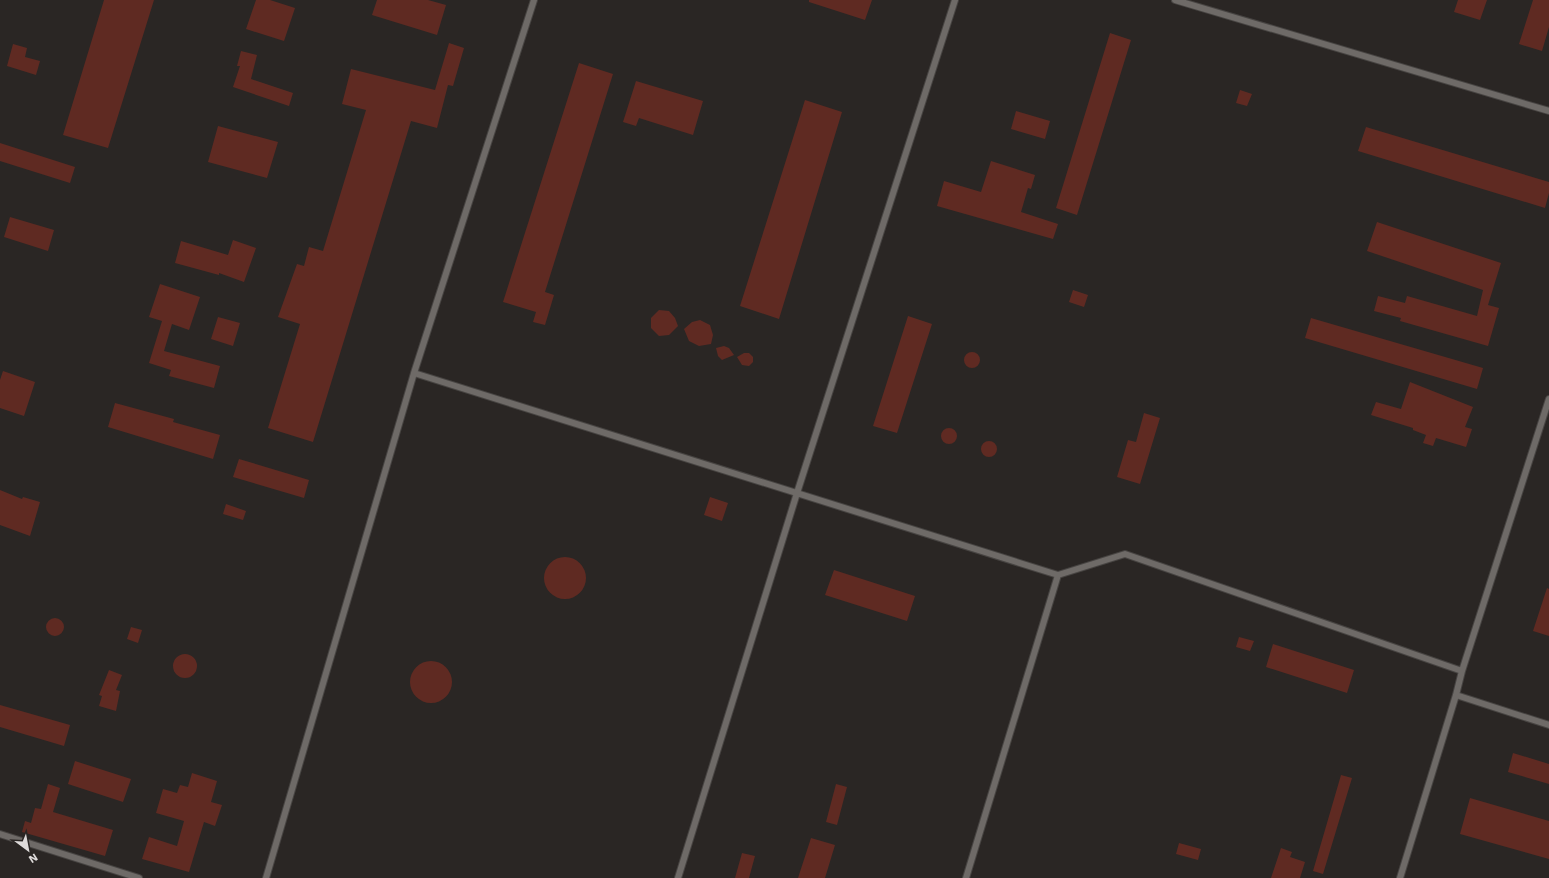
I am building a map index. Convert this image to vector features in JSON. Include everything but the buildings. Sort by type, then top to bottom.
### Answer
[{"type":"lane","points":[[266,878],[414,373],[534,0]]},
{"type":"lane","points":[[678,878],[797,493],[955,0]]},
{"type":"lane","points":[[1175,0],[1549,111]]},
{"type":"lane","points":[[414,373],[1058,575],[1125,554],[1462,671]]},
{"type":"lane","points":[[1400,878],[1462,671],[1549,399]]},
{"type":"lane","points":[[966,878],[1058,575]]},
{"type":"lane","points":[[1456,695],[1549,725]]},
{"type":"lane","points":[[0,834],[139,878]]}]
